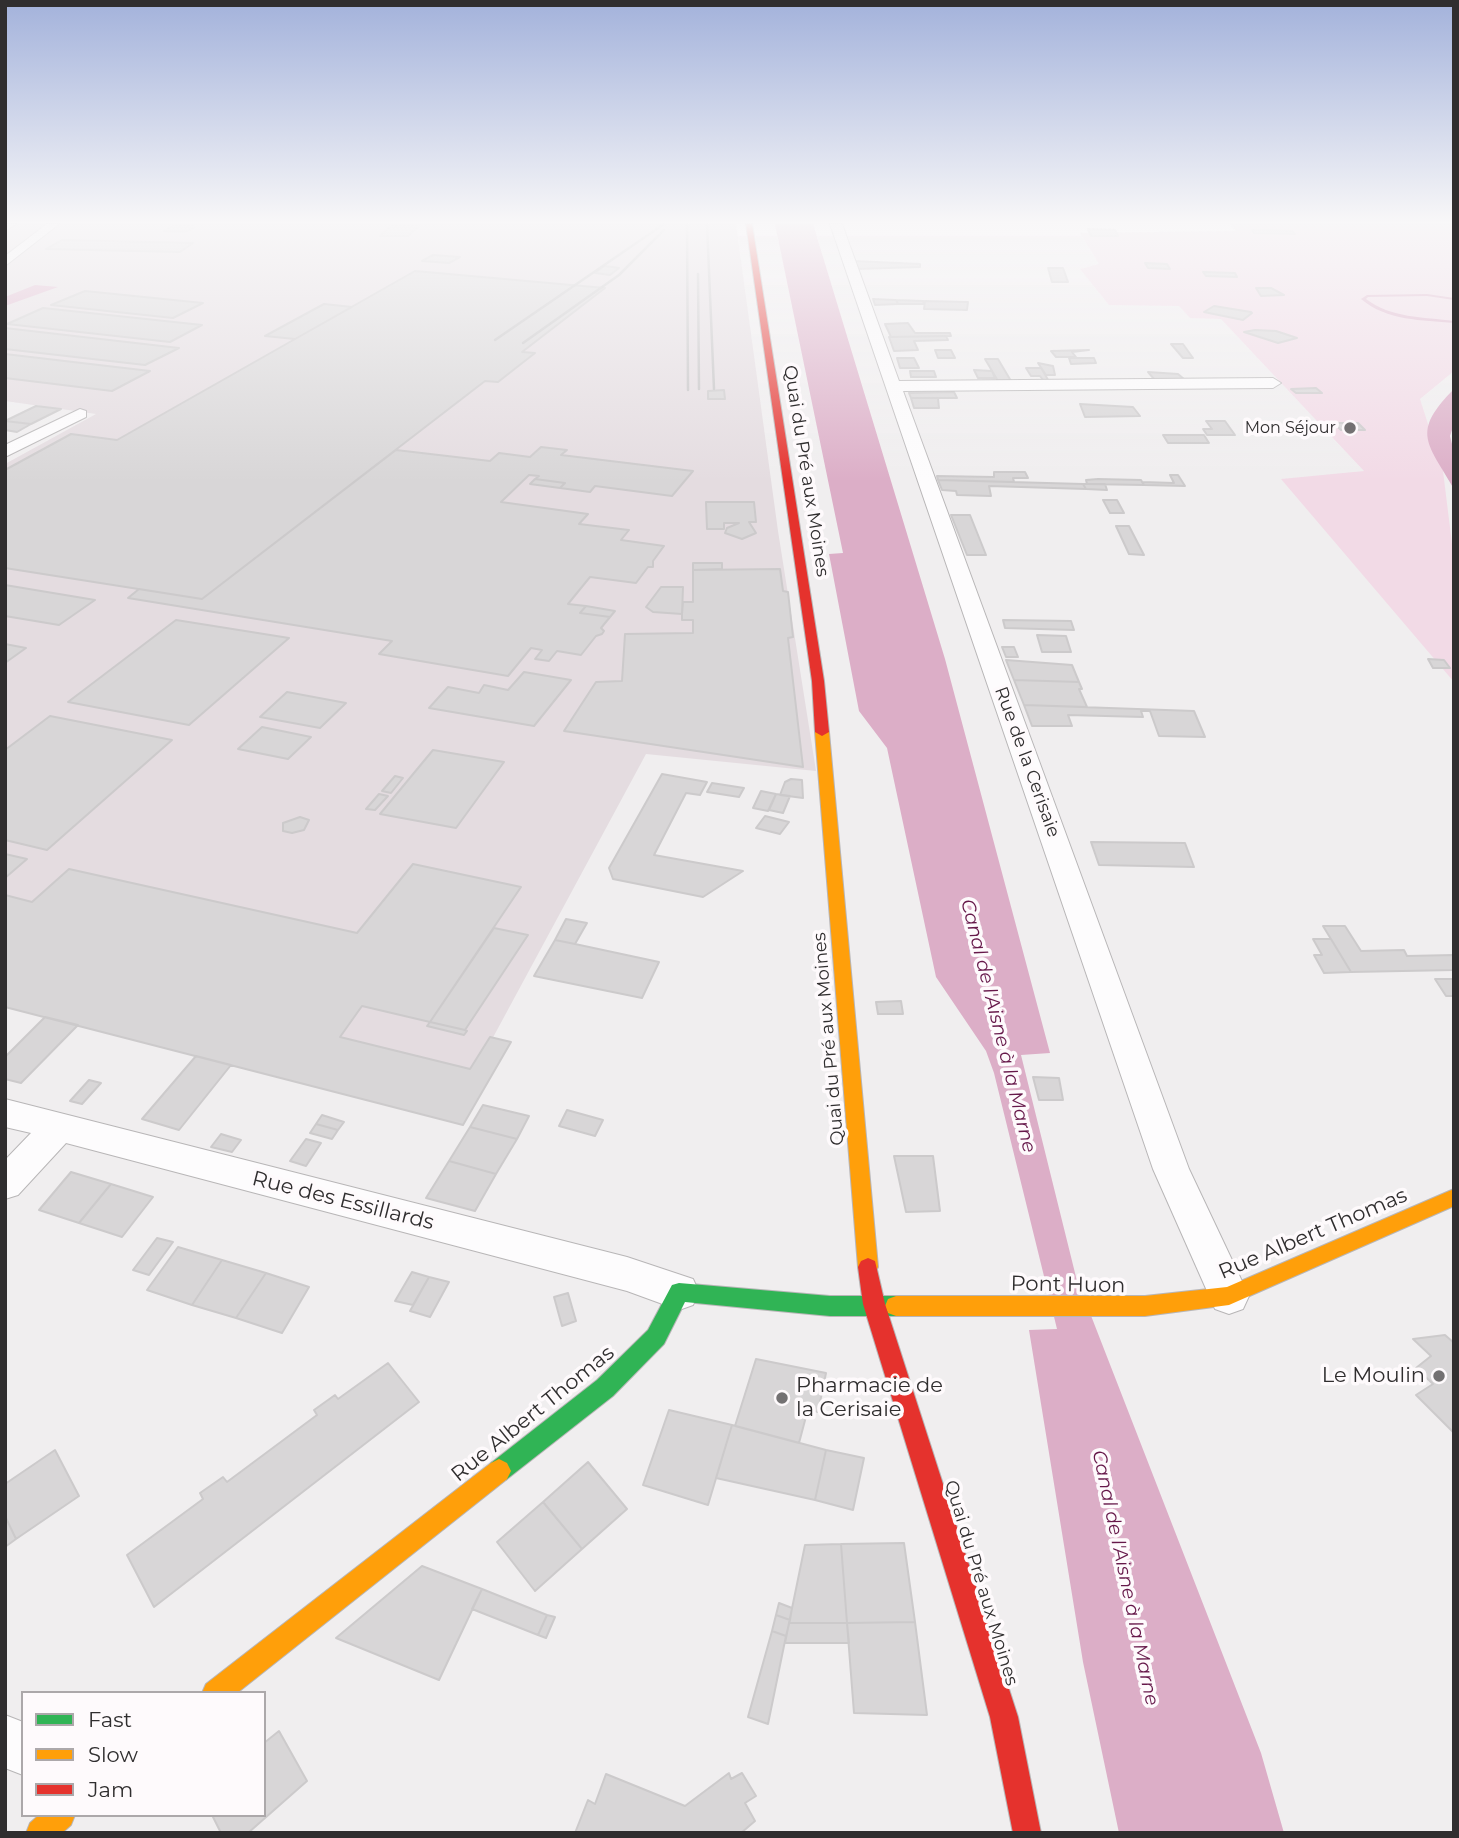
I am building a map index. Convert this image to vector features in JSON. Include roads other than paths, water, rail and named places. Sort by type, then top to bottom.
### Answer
[{"type":"street","name":"Quai du Pré aux Moines","points":[[762,310],[818,681],[864,1236],[874,1304],[1004,1717],[1027,1833]]},
{"type":"street","name":"Rue de la Cerisaie","points":[[866,310],[1171,1170],[1229,1296]]},
{"type":"street","points":[[892,386],[1273,383]]},
{"type":"street","points":[[5,452],[80,414]]},
{"type":"street","points":[[5,436],[31,439]]},
{"type":"street","name":"Rue des Essillards","points":[[5,1113],[627,1274],[679,1292]]},
{"type":"street","points":[[5,1184],[58,1128]]},
{"type":"street","name":"Rue Albert Thomas","points":[[1144,1306],[1229,1296],[1454,1197]]},
{"type":"street","points":[[679,1292],[830,1306],[874,1304]]},
{"type":"street","name":"Rue Albert Thomas","points":[[218,1691],[605,1388],[656,1337],[679,1292]]},
{"type":"street","name":"Pont Huon","points":[[874,1304],[1144,1306]]},
{"type":"street","points":[[5,1741],[21,1748]]},
{"type":"street","points":[[40,1833],[59,1817]]},
{"type":"water","name":"Canal de l'Aisne à la Marne","points":[[793,310],[839,310],[945,659],[1050,1053],[1021,1055],[1076,1277],[1261,1753],[1284,1833],[1119,1833],[1083,1662],[1029,1330],[1057,1329],[994,1073],[986,1051],[936,977],[887,748],[859,711],[829,554],[843,553]]},
{"type":"water","points":[[1454,389],[1454,424],[1450,436],[1454,452],[1454,489],[1431,449],[1428,428],[1440,404]]},
{"type":"waterway","points":[[1380,310],[1418,319],[1454,322]]},
{"type":"railway","points":[[495,340],[539,310]]},
{"type":"railway","points":[[523,343],[570,310]]},
{"type":"railway","points":[[688,310],[688,390]]},
{"type":"railway","points":[[698,310],[699,389]]},
{"type":"railway","points":[[711,310],[714,389]]},
{"type":"place","name":"Mon Séjour","points":[[1350,428]]},
{"type":"place","name":"Le Moulin","points":[[1439,1376]]},
{"type":"place","name":"Pharmacie de la Cerisaie","points":[[782,1398]]}]
